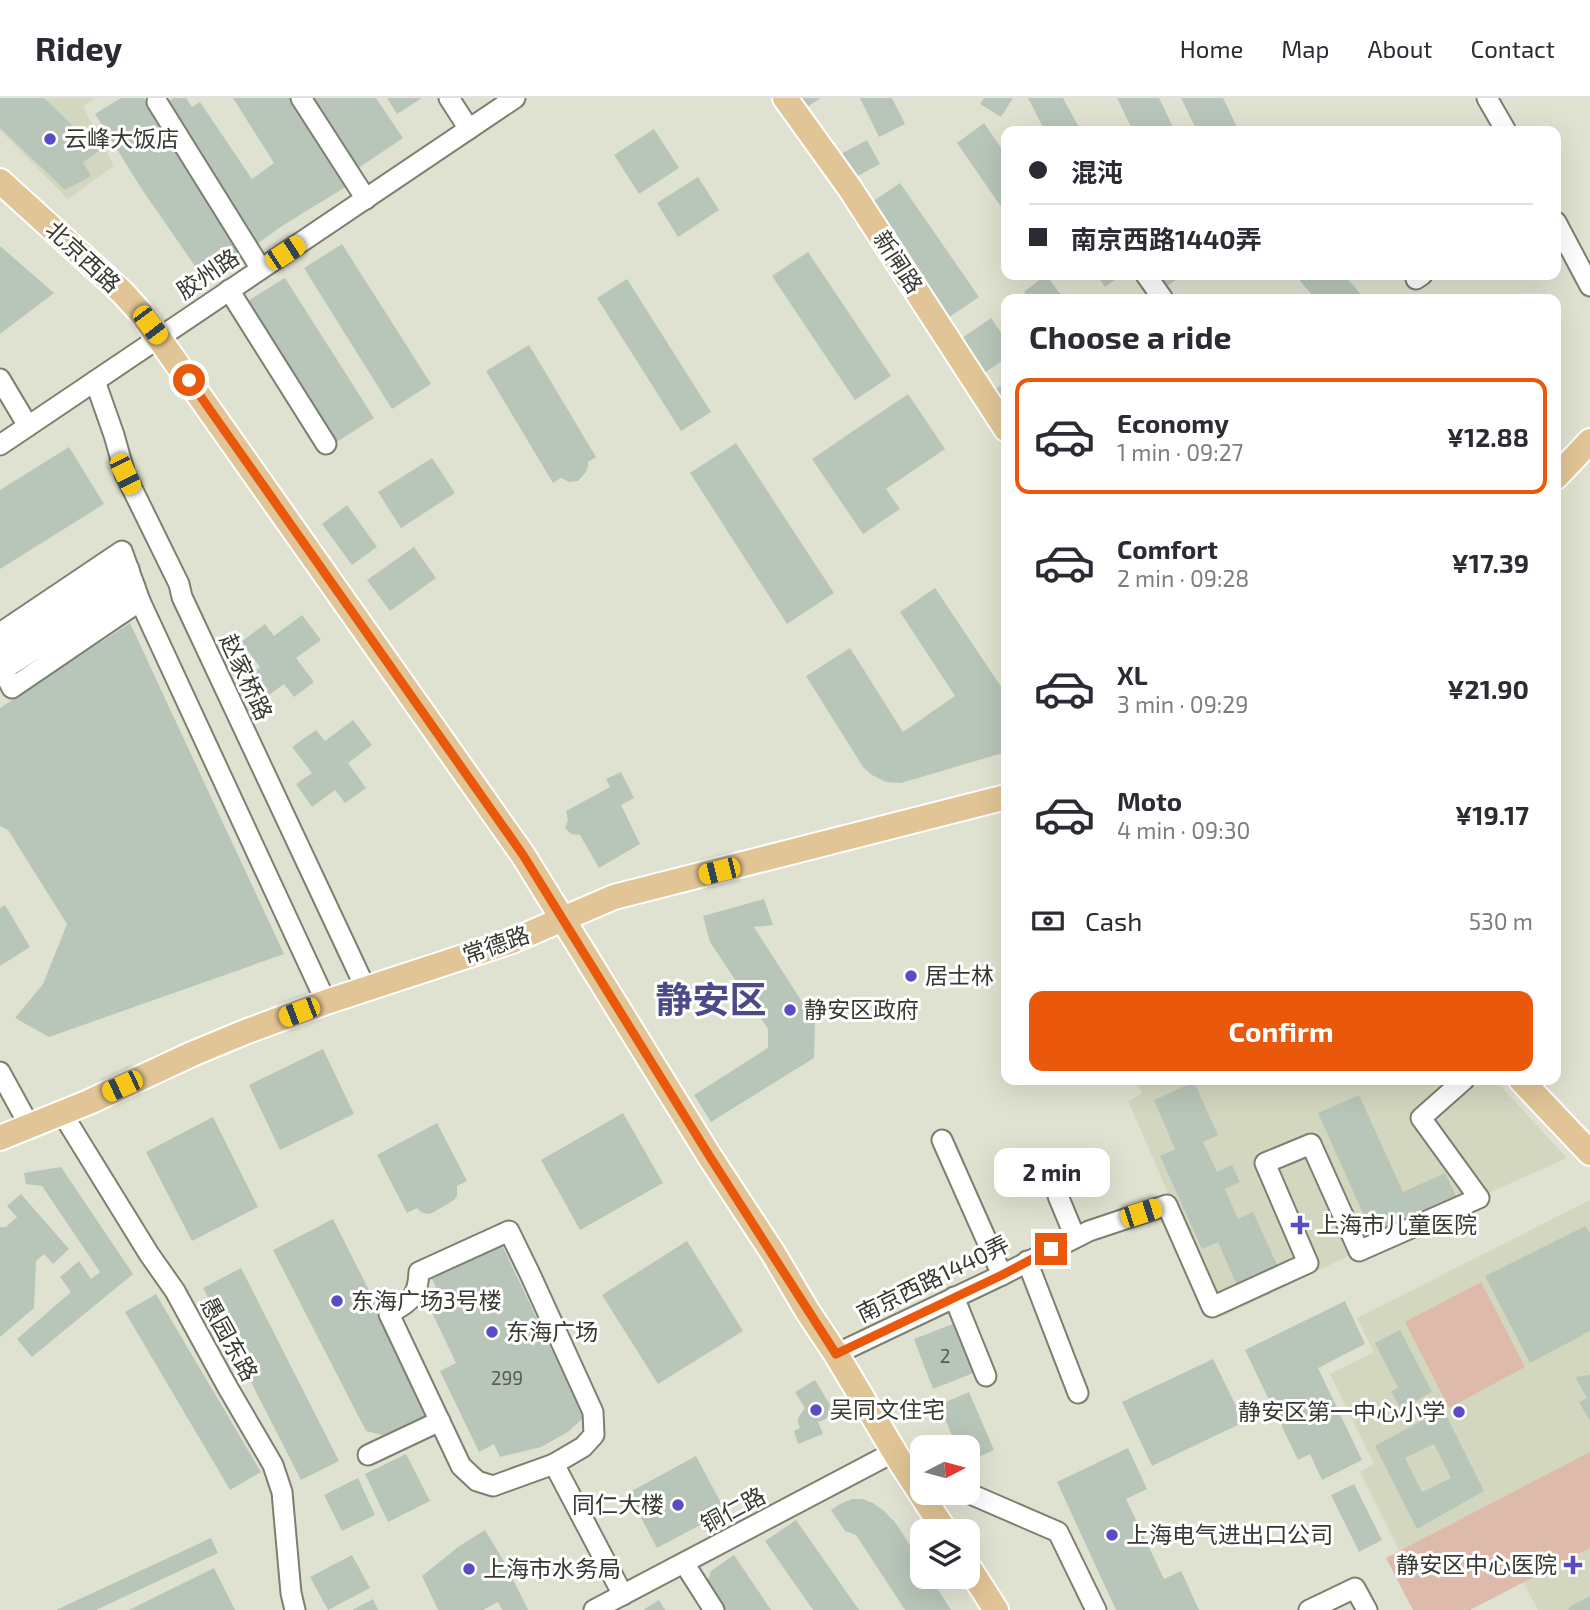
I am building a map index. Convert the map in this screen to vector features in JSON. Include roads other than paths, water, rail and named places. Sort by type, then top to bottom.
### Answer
[{"type":"main road","name":"新闸路","points":[[785,98],[849,187],[1001,421]]},
{"type":"main road","name":"北京西路","points":[[0,181],[122,292],[159,338],[523,855],[710,1157],[906,1463],[938,1519]]},
{"type":"main road","points":[[1561,472],[1590,441]]},
{"type":"main road","name":"常德路","points":[[0,1138],[256,1028],[512,941],[614,897],[1001,798]]},
{"type":"main road","points":[[1526,1085],[1590,1153]]},
{"type":"main road","points":[[980,1585],[996,1610]]},
{"type":"street","points":[[301,98],[366,199]]},
{"type":"street","points":[[449,98],[469,129]]},
{"type":"street","name":"胶州路","points":[[0,445],[515,98]]},
{"type":"street","points":[[1487,98],[1503,126]]},
{"type":"street","points":[[157,102],[261,269]]},
{"type":"street","points":[[1561,231],[1590,286]]},
{"type":"street","points":[[229,290],[326,444]]},
{"type":"street","points":[[0,379],[28,426]]},
{"type":"street","name":"赵家桥路","points":[[95,381],[125,474],[179,584],[182,597],[366,989]]},
{"type":"street","points":[[0,633],[122,551],[135,585],[326,1002]]},
{"type":"street","points":[[135,585],[12,688],[1,662],[135,585]]},
{"type":"street","points":[[0,1072],[29,1125]]},
{"type":"street","name":"南京西路1440弄","points":[[836,1354],[1082,1234],[1167,1205],[1212,1307],[1308,1263],[1265,1164],[1311,1144],[1359,1251],[1479,1198],[1421,1118],[1458,1085]]},
{"type":"street","name":"愚园东路","points":[[62,1113],[142,1243],[175,1291],[273,1465],[282,1492],[291,1593],[295,1610]]},
{"type":"street","points":[[942,1140],[1002,1275]]},
{"type":"street","points":[[1058,1196],[1082,1234]]},
{"type":"street","points":[[509,1231],[517,1263],[593,1412],[594,1435],[583,1447],[554,1464],[493,1486],[477,1481],[461,1466],[440,1421],[389,1314],[412,1300],[418,1287],[419,1272],[509,1231]]},
{"type":"street","points":[[1027,1261],[1077,1393]]},
{"type":"street","points":[[954,1297],[986,1376]]},
{"type":"street","points":[[368,1455],[440,1421]]},
{"type":"street","name":"铜仁路","points":[[594,1610],[684,1563],[906,1463]]},
{"type":"street","points":[[554,1464],[623,1595]]},
{"type":"street","points":[[980,1498],[1058,1532],[1096,1610]]},
{"type":"street","points":[[684,1563],[714,1610]]},
{"type":"street","points":[[1309,1610],[1355,1588],[1367,1610]]},
{"type":"place","name":"云峰大饭店","points":[[50,139]]},
{"type":"place","name":"居士林","points":[[911,976]]},
{"type":"place","name":"静安区政府","points":[[790,1010]]},
{"type":"place","name":"上海市儿童医院","points":[[1300,1225]]},
{"type":"place","name":"东海广场3号楼","points":[[337,1301]]},
{"type":"place","name":"东海广场","points":[[492,1332]]},
{"type":"place","name":"吴同文住宅","points":[[816,1410]]},
{"type":"place","name":"静安区第一中心小学","points":[[1459,1412]]},
{"type":"place","name":"同仁大楼","points":[[678,1505]]},
{"type":"place","name":"上海电气进出口公司","points":[[1112,1535]]},
{"type":"place","name":"静安区中心医院","points":[[1573,1565]]},
{"type":"place","name":"上海市水务局","points":[[469,1569]]},
{"type":"district","name":"静安区","points":[[711,1000]]}]
